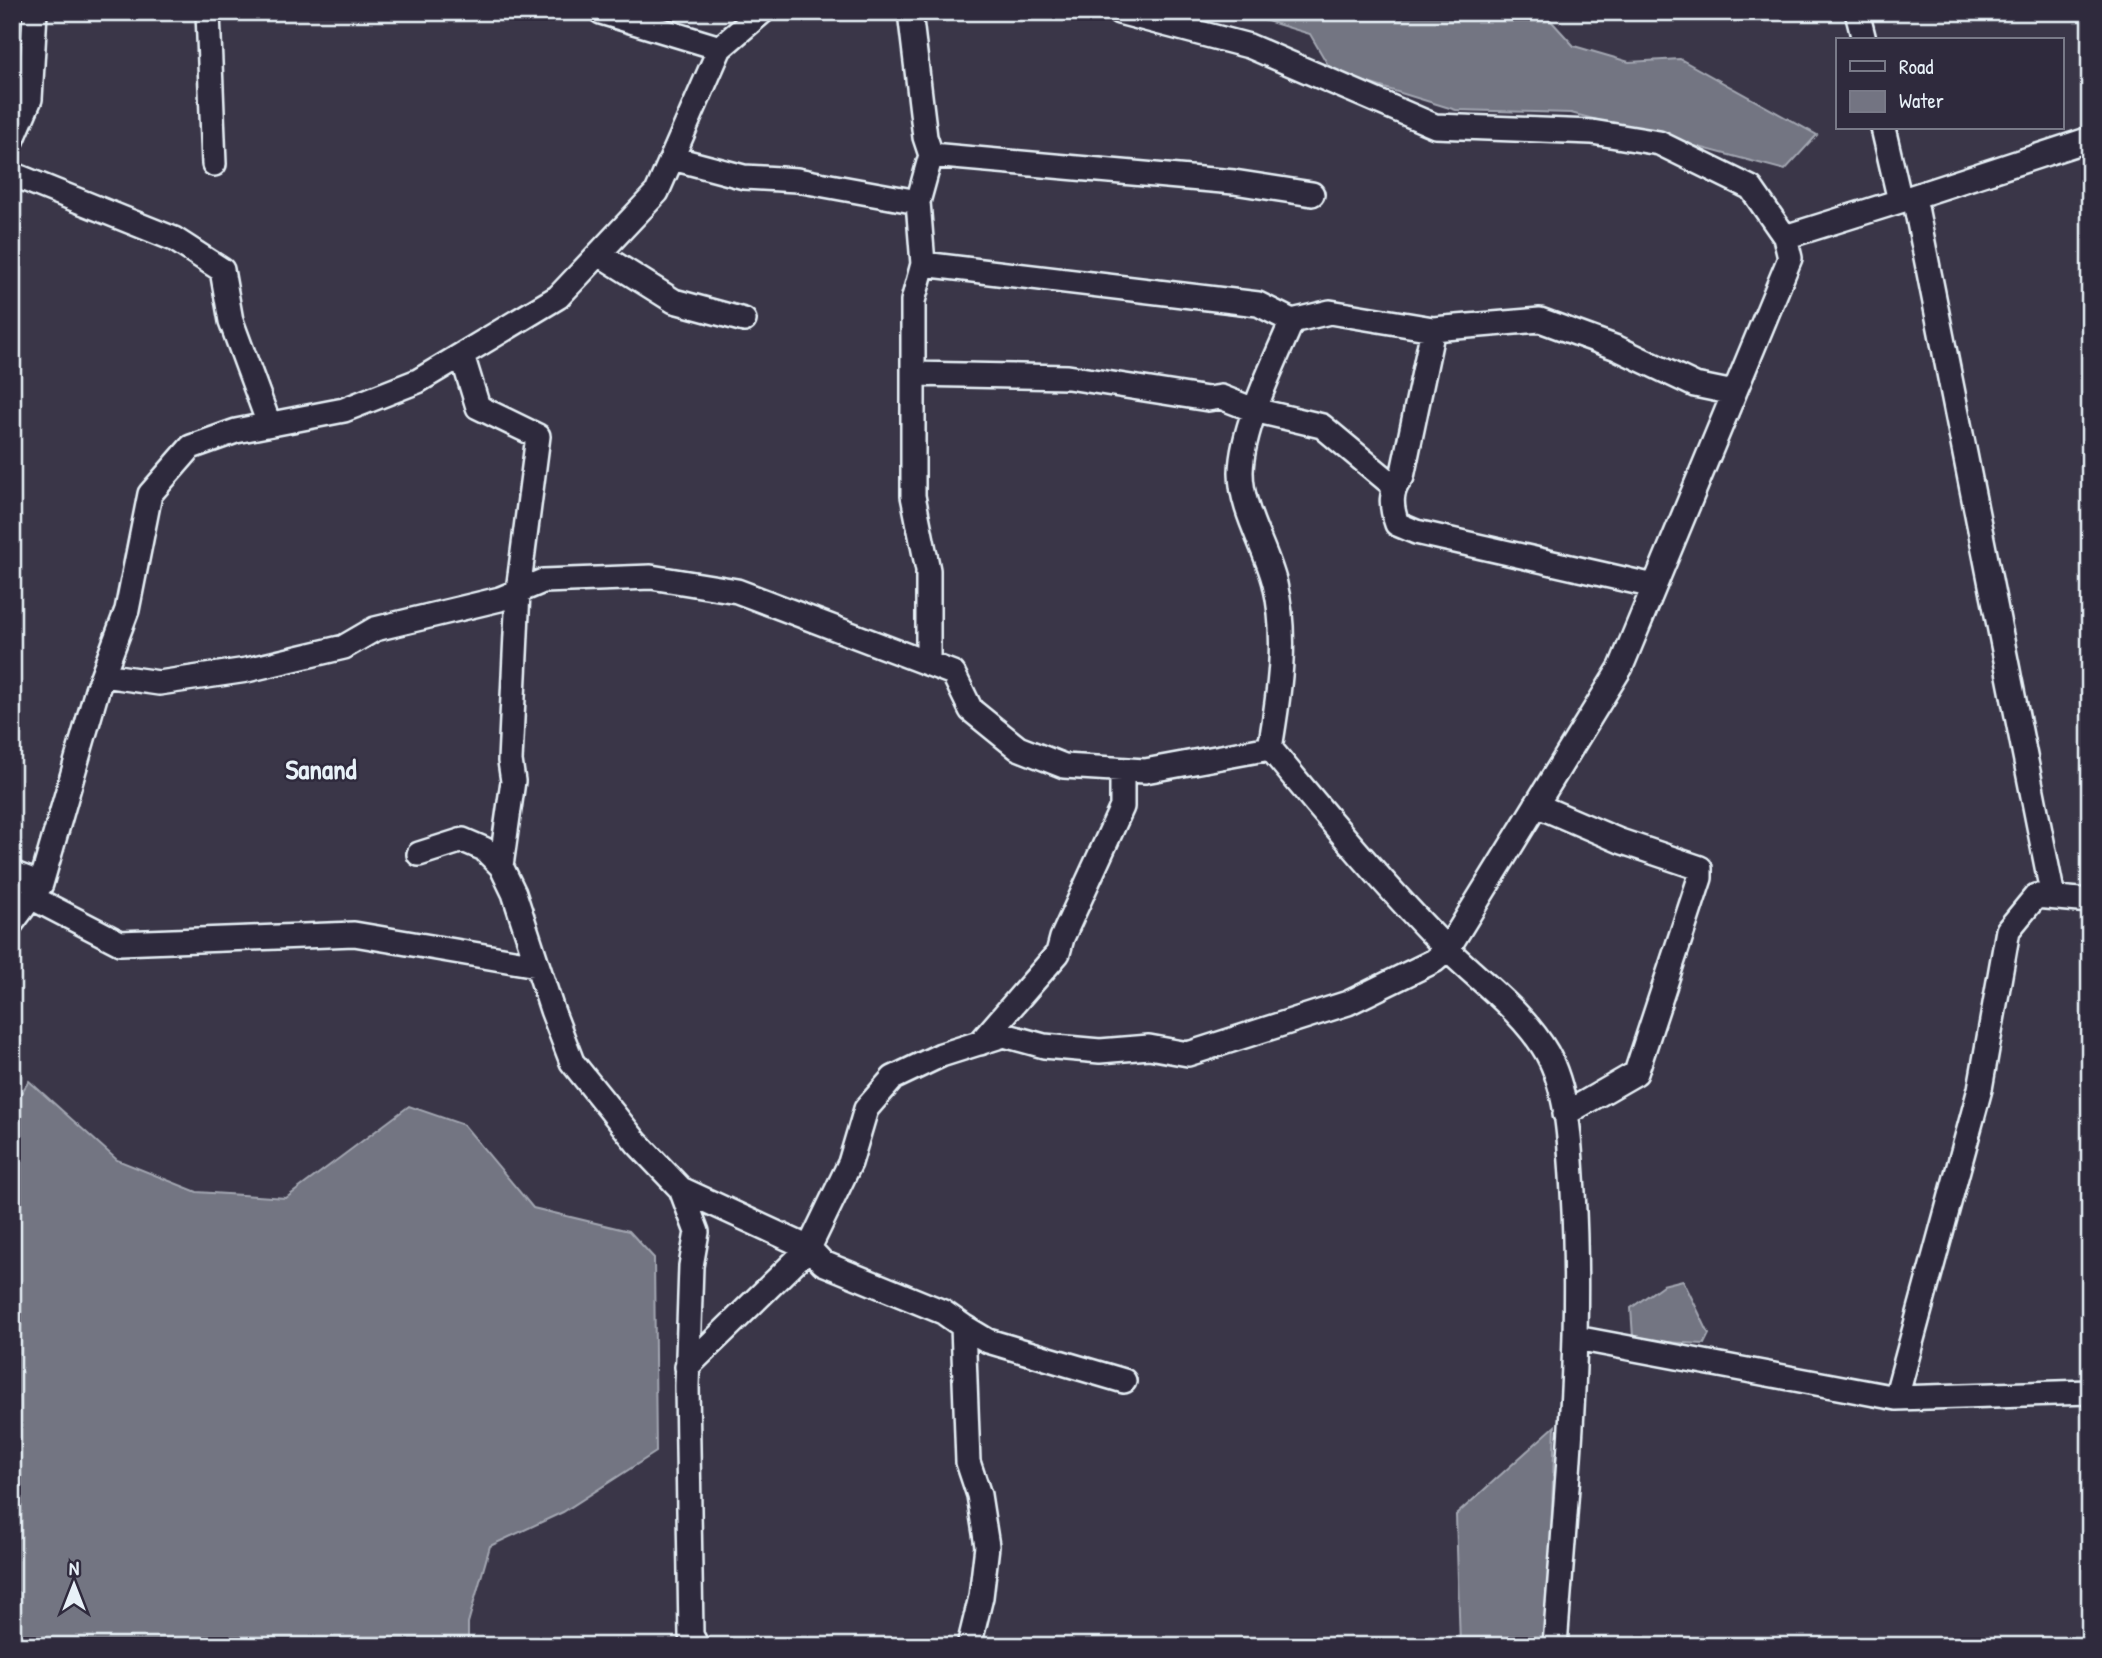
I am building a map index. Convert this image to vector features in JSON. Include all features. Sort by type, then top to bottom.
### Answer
[{"type":"street","points":[[12,141],[30,99],[35,12]]},
{"type":"street","points":[[208,12],[214,164]]},
{"type":"street","points":[[601,12],[720,48]]},
{"type":"street","points":[[12,923],[36,890],[103,675],[127,610],[150,494],[191,447],[236,431],[344,410],[418,381],[558,298],[657,192],[720,48],[762,12]]},
{"type":"street","points":[[910,12],[925,137],[931,155],[918,202],[923,264],[913,301],[913,496],[928,570],[928,663]]},
{"type":"street","points":[[687,1367],[809,1248],[850,1163],[866,1109],[893,1077],[941,1055],[1004,1035],[1044,1046],[1100,1051],[1149,1047],[1188,1054],[1348,1003],[1434,961],[1447,950],[1621,667],[1790,258],[1785,237],[1751,188],[1659,143],[1592,132],[1435,126],[1249,46],[1119,12]]},
{"type":"street","points":[[1857,12],[1864,38]]},
{"type":"street","points":[[1884,130],[1907,199],[2053,897]]},
{"type":"street","points":[[1785,237],[2090,139]]},
{"type":"street","points":[[931,155],[1234,182],[1312,194]]},
{"type":"street","points":[[672,158],[744,177],[797,180],[918,202]]},
{"type":"street","points":[[12,174],[174,239],[222,271],[231,321],[269,424]]},
{"type":"street","points":[[599,254],[674,301],[744,320]]},
{"type":"street","points":[[923,264],[1258,304],[1292,321],[1330,312],[1433,329],[1540,320],[1617,348],[1695,385],[1734,393]]},
{"type":"street","points":[[1292,321],[1254,410],[1241,472],[1250,517],[1275,583],[1282,628],[1270,748],[1379,880],[1447,950],[1517,1015],[1547,1054],[1564,1114],[1570,1150],[1576,1244],[1576,1338],[1555,1646]]},
{"type":"street","points":[[1433,329],[1402,477],[1394,486],[1392,508],[1397,524],[1416,532],[1654,586]]},
{"type":"street","points":[[462,355],[478,407],[538,436],[518,591],[510,761],[513,781],[501,866]]},
{"type":"street","points":[[913,374],[1068,377],[1208,399],[1221,397],[1254,410],[1322,426],[1394,486]]},
{"type":"street","points":[[103,675],[159,684],[247,670],[344,647],[375,629],[499,599],[543,581],[651,577],[737,591],[953,673],[971,710],[1018,748],[1064,766],[1145,771],[1270,748]]},
{"type":"street","points":[[980,1042],[1059,953],[1062,939],[1122,807],[1122,770]]},
{"type":"street","points":[[1536,805],[1620,841],[1699,869],[1699,878],[1636,1073],[1564,1114]]},
{"type":"street","points":[[419,854],[463,840],[484,849],[501,866],[514,893],[572,1062],[637,1143],[681,1189],[809,1248],[823,1263],[943,1312],[988,1341],[1124,1381]]},
{"type":"street","points":[[12,873],[120,943],[354,934],[537,965]]},
{"type":"street","points":[[1896,1398],[1980,1089],[2008,930],[2036,896],[2090,901]]},
{"type":"street","points":[[681,1189],[697,1232],[691,1266],[687,1367],[691,1635],[697,1646]]},
{"type":"street","points":[[963,1326],[968,1462],[979,1495],[987,1546],[981,1597],[969,1646]]},
{"type":"street","points":[[1576,1338],[1896,1398],[2090,1392]]},
{"type":"water","points":[[1237,12],[1543,12],[1574,46],[1629,62],[1680,59],[1817,135],[1785,170],[1571,113],[1456,110],[1332,72],[1310,34]]},
{"type":"water","points":[[29,1081],[117,1160],[197,1192],[286,1198],[409,1106],[464,1125],[533,1208],[629,1231],[654,1258],[656,1452],[563,1512],[490,1546],[468,1623],[468,1646],[12,1646],[12,1107]]},
{"type":"water","points":[[1683,1280],[1709,1334],[1704,1344],[1633,1337],[1631,1308],[1663,1285]]},
{"type":"water","points":[[1555,1426],[1547,1646],[1460,1646],[1456,1515]]},
{"type":"district","name":"Sanand","points":[[321,769]]}]
